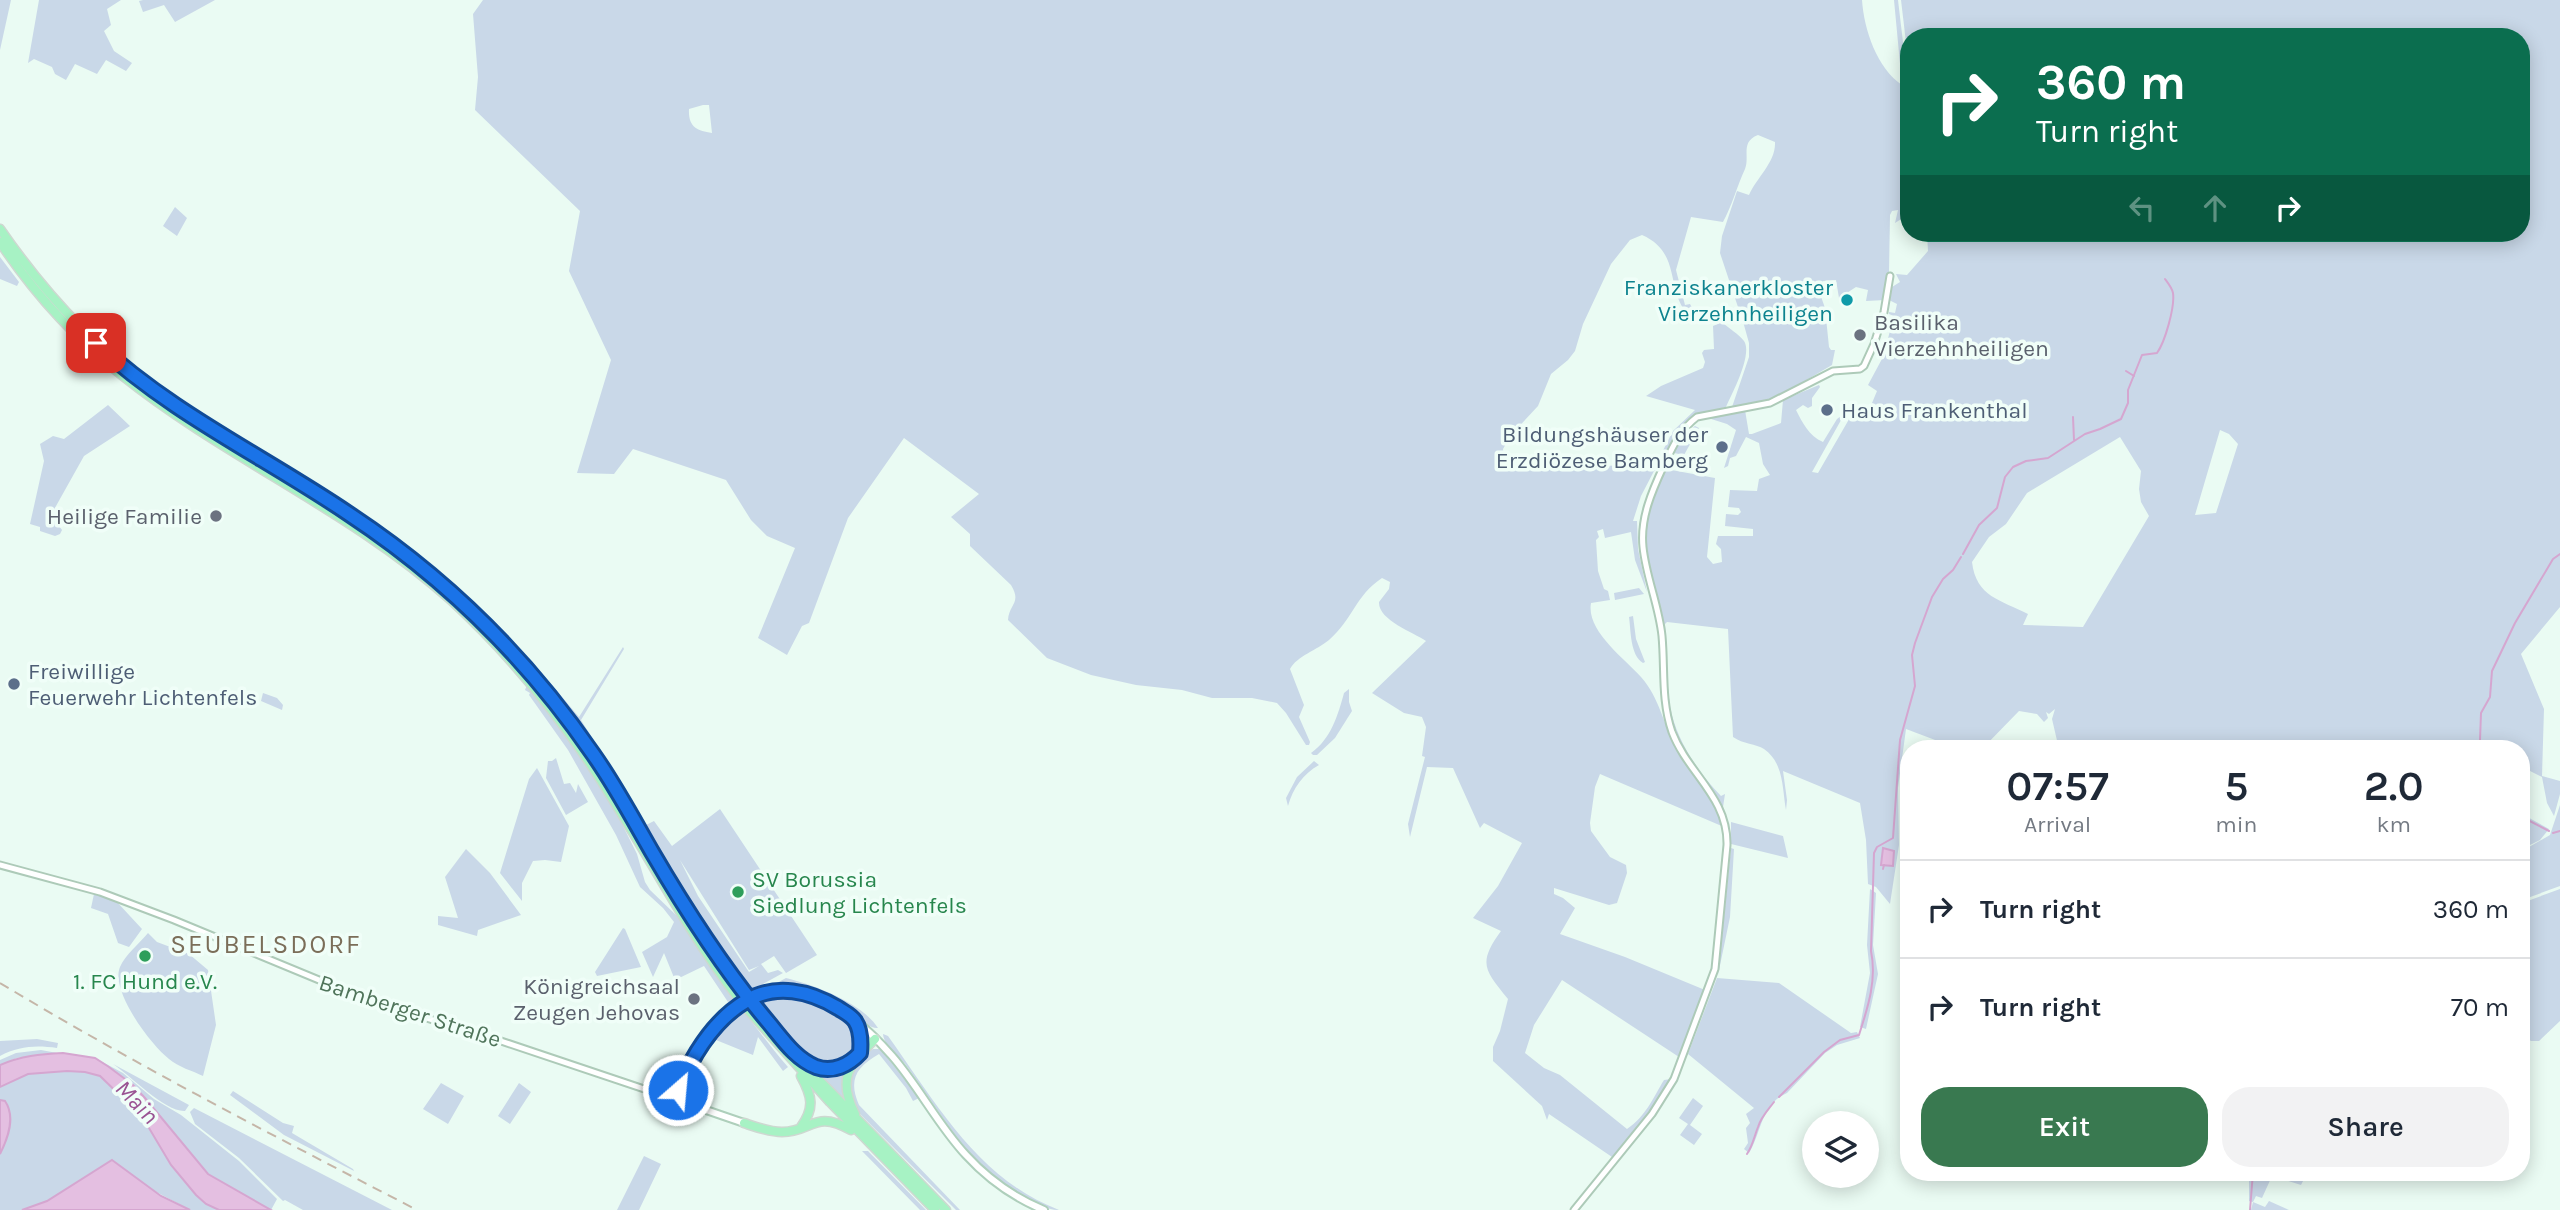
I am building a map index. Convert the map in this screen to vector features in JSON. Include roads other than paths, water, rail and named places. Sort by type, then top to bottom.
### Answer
[{"type":"highway","points":[[0,229],[43,288],[93,340],[148,387],[222,440]]},
{"type":"highway","points":[[0,242],[38,293],[82,341],[142,391],[347,512],[402,551],[454,594],[514,653],[564,713],[594,755],[739,993],[860,1135],[935,1210]]},
{"type":"highway","points":[[854,1019],[861,1040],[845,1083],[846,1093],[859,1123]]},
{"type":"highway","points":[[794,1058],[819,1068],[830,1069],[857,1056],[875,1039]]},
{"type":"highway","points":[[794,1058],[946,1210]]},
{"type":"highway","points":[[794,1058],[812,1105],[809,1116],[801,1127]]},
{"type":"highway","points":[[744,1123],[782,1132],[816,1122],[831,1121],[860,1135]]},
{"type":"main road","points":[[674,1099],[694,1059],[715,1029],[736,1008],[757,995],[779,990],[802,993],[831,1004],[854,1019],[907,1074],[965,1154],[997,1182],[1044,1210]]},
{"type":"main road","name":"Bamberger Straße","points":[[674,1099],[744,1123]]},
{"type":"street","points":[[1574,1210],[1662,1100],[1674,1079],[1709,989],[1717,955],[1727,834],[1718,803],[1684,758],[1667,715],[1660,618],[1643,546],[1647,506],[1678,436],[1697,417],[1770,403],[1833,371],[1860,369],[1864,366],[1876,338],[1891,276]]},
{"type":"street","name":"Bamberger Straße","points":[[0,865],[100,892],[365,999],[674,1099]]},
{"type":"street","points":[[657,1094],[681,1082]]},
{"type":"water","points":[[1883,848],[1894,851],[1893,866],[1881,865]]},
{"type":"water","name":"Main","points":[[63,1053],[95,1058],[133,1085],[208,1174],[271,1210],[219,1210],[206,1204],[171,1165],[134,1109],[100,1076],[67,1071],[28,1074],[0,1087],[0,1065],[15,1059]]},
{"type":"water","points":[[0,1100],[5,1101],[8,1107],[10,1121],[0,1154]]},
{"type":"water","points":[[112,1160],[161,1196],[190,1210],[22,1210],[47,1201]]},
{"type":"waterway","points":[[1963,554],[1979,525],[1997,508],[2005,477],[2013,467],[2026,461],[2048,458],[2085,434],[2121,419],[2128,403],[2128,390],[2142,355],[2157,353],[2166,333],[2173,293],[2165,279]]},
{"type":"waterway","points":[[2126,371],[2134,376]]},
{"type":"waterway","points":[[2073,417],[2074,440]]},
{"type":"waterway","points":[[2480,740],[2481,713],[2490,697],[2492,671],[2515,623],[2553,559],[2560,554]]},
{"type":"waterway","points":[[1779,1097],[1824,1052],[1840,1040],[1859,1035],[1873,972],[1871,951],[1874,853],[1877,847],[1893,838],[1900,740],[1915,686],[1912,655],[1932,597],[1961,557]]},
{"type":"waterway","points":[[2530,821],[2549,831]]},
{"type":"waterway","points":[[2553,833],[2560,831]]},
{"type":"waterway","points":[[1883,869],[1884,865]]},
{"type":"waterway","points":[[1747,1154],[1761,1120],[1774,1102]]},
{"type":"waterway","points":[[2250,1210],[2252,1181]]},
{"type":"railway","points":[[0,983],[155,1072],[417,1210]]},
{"type":"place","name":"Franziskanerkloster Vierzehnheiligen","points":[[1847,300]]},
{"type":"place","name":"Basilika Vierzehnheiligen","points":[[1860,335]]},
{"type":"place","name":"Haus Frankenthal","points":[[1827,410]]},
{"type":"place","name":"Bildungshäuser der Erzdiözese Bamberg","points":[[1722,447]]},
{"type":"place","name":"Heilige Familie","points":[[216,516]]},
{"type":"place","name":"Freiwillige Feuerwehr Lichtenfels","points":[[14,684]]},
{"type":"place","name":"SV Borussia Siedlung Lichtenfels","points":[[738,892]]},
{"type":"place","name":"1. FC Hund e.V.","points":[[145,956]]},
{"type":"place","name":"Königreichsaal Zeugen Jehovas","points":[[694,999]]},
{"type":"district","name":"SEUBELSDORF","points":[[266,944]]}]
